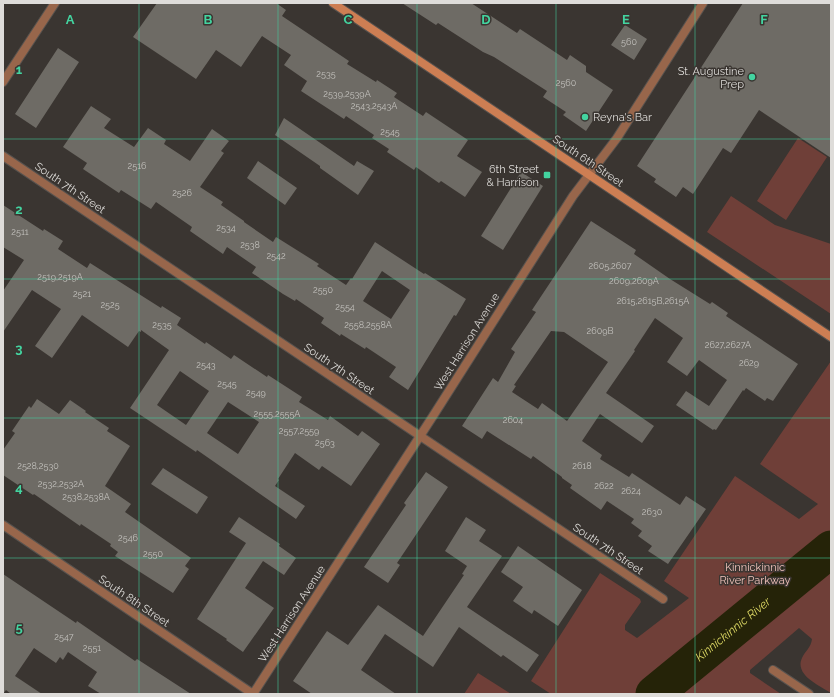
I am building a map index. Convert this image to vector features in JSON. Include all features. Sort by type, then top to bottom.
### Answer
[{"type":"street","points":[[3,82],[55,3]]},
{"type":"street","name":"South 6th Street","points":[[333,3],[831,337]]},
{"type":"street","name":"West Harrison Avenue","points":[[253,694],[573,196],[617,138],[703,3]]},
{"type":"street","name":"South 7th Street","points":[[3,156],[663,599]]},
{"type":"street","name":"South 8th Street","points":[[3,525],[253,694]]},
{"type":"street","points":[[773,670],[809,694]]},
{"type":"green space","points":[[798,138],[827,157],[786,220],[757,201]]},
{"type":"green space","points":[[731,196],[775,225],[831,244],[831,314],[707,232]]},
{"type":"green space","name":"Kinnickinnic River Parkway","points":[[831,361],[831,693],[809,679],[802,670],[800,664],[812,639],[799,628],[750,670],[750,673],[781,694],[551,694],[531,681],[600,573],[640,599],[641,602],[625,625],[625,630],[637,638],[689,598],[664,581],[735,476],[799,519],[818,504],[760,464]]},
{"type":"green space","points":[[478,673],[511,694],[464,694]]},
{"type":"building","points":[[157,3],[276,3],[286,10],[282,16],[349,61],[347,64],[376,82],[377,80],[397,93],[394,97],[423,116],[426,112],[468,140],[457,156],[482,172],[465,197],[441,181],[439,183],[416,167],[414,170],[387,152],[389,149],[372,138],[374,135],[346,116],[344,119],[301,91],[307,81],[284,65],[291,55],[262,36],[241,67],[216,50],[196,79],[133,37]]},
{"type":"building","points":[[402,3],[471,3],[517,33],[520,29],[567,60],[570,55],[586,66],[586,72],[613,90],[586,131],[563,115],[566,112],[543,97],[547,91],[438,23],[436,25]]},
{"type":"building","points":[[743,3],[831,3],[831,158],[759,110],[731,153],[723,148],[693,194],[683,187],[676,197],[654,182],[656,179],[637,166]]},
{"type":"building","points":[[625,25],[647,39],[634,60],[611,45]]},
{"type":"building","points":[[58,48],[79,62],[36,128],[15,114]]},
{"type":"building","points":[[91,106],[111,119],[104,128],[134,147],[148,128],[166,140],[164,144],[190,161],[212,129],[229,141],[221,151],[224,153],[200,187],[223,202],[221,205],[273,242],[276,237],[319,264],[317,266],[346,285],[351,278],[352,279],[375,242],[466,299],[456,316],[454,315],[408,390],[389,377],[396,367],[366,347],[365,349],[341,334],[340,336],[321,323],[324,318],[296,299],[295,301],[283,294],[252,273],[256,267],[227,247],[223,254],[190,231],[192,227],[156,202],[151,209],[121,190],[119,193],[83,169],[87,163],[63,147]],"holes":[[[382,271],[410,290],[391,319],[363,301]]]},
{"type":"building","points":[[284,118],[354,166],[357,161],[374,171],[358,195],[320,168],[320,166],[275,135]]},
{"type":"building","points":[[258,161],[297,188],[285,205],[247,178]]},
{"type":"building","points":[[521,172],[543,186],[503,250],[481,236]]},
{"type":"building","points":[[3,205],[43,231],[44,229],[63,241],[58,249],[87,268],[90,263],[161,308],[162,306],[181,318],[177,325],[205,344],[206,342],[231,359],[234,355],[267,377],[268,375],[302,397],[299,402],[328,420],[330,416],[358,436],[362,431],[380,444],[351,486],[322,466],[319,470],[295,453],[275,486],[305,506],[296,519],[197,450],[196,452],[130,408],[169,350],[141,330],[141,332],[139,331],[128,347],[82,315],[52,358],[35,346],[61,309],[32,290],[3,332],[3,291],[24,260],[3,247]],"holes":[[[180,371],[209,391],[186,425],[157,405]],[[228,402],[259,422],[238,454],[207,433]]]},
{"type":"building","points":[[591,221],[636,250],[634,254],[670,279],[710,304],[712,302],[728,313],[726,316],[798,364],[773,401],[767,398],[765,401],[746,388],[744,391],[743,390],[716,430],[713,430],[676,405],[686,391],[709,406],[727,380],[699,360],[687,376],[667,362],[683,338],[655,318],[634,350],[635,351],[606,393],[654,426],[642,443],[600,414],[582,441],[602,455],[600,459],[629,477],[632,473],[680,505],[686,496],[706,509],[668,564],[648,551],[652,546],[638,536],[642,531],[631,523],[634,519],[607,501],[601,510],[570,488],[572,485],[533,456],[531,459],[487,431],[482,439],[462,426],[493,378],[498,382],[515,352],[511,349],[536,312],[532,310]],"holes":[[[551,331],[564,332],[608,362],[567,421],[542,403],[538,409],[512,392],[516,386],[514,385]]]},
{"type":"building","points":[[37,399],[59,414],[70,400],[109,428],[107,431],[130,446],[105,486],[131,504],[125,512],[191,558],[185,566],[189,569],[173,593],[115,556],[118,552],[110,546],[111,544],[81,524],[80,526],[34,494],[33,495],[3,475],[3,450],[15,433],[12,431],[29,406],[31,408]]},
{"type":"building","points":[[163,468],[208,497],[197,514],[151,484]]},
{"type":"building","points":[[426,472],[448,487],[397,563],[400,565],[388,583],[364,567],[406,505],[404,503]]},
{"type":"building","points":[[239,517],[280,544],[279,546],[296,558],[284,575],[263,561],[245,588],[274,608],[243,652],[226,640],[227,639],[197,619],[246,543],[229,532]]},
{"type":"building","points":[[466,517],[486,530],[479,541],[502,556],[467,607],[539,655],[527,672],[503,655],[501,657],[459,627],[433,667],[385,634],[361,670],[396,694],[312,694],[293,681],[327,631],[348,645],[378,605],[423,636],[464,575],[462,574],[467,566],[445,551]]},
{"type":"building","points":[[518,546],[582,590],[558,626],[534,610],[532,614],[513,601],[523,587],[501,572]]},
{"type":"building","points":[[3,574],[76,623],[77,621],[135,661],[137,659],[191,694],[101,694],[88,686],[97,672],[68,652],[63,660],[60,657],[56,663],[34,648],[15,676],[42,694],[11,694],[6,690],[3,694]]},
{"type":"waterway","name":"Kinnickinnic River","points":[[654,694],[831,549]]},
{"type":"place","name":"St. Augustine Prep","points":[[752,77]]},
{"type":"place","name":"Reyna's Bar","points":[[585,117]]},
{"type":"place","name":"6th Street & Harrison","points":[[547,175]]}]
